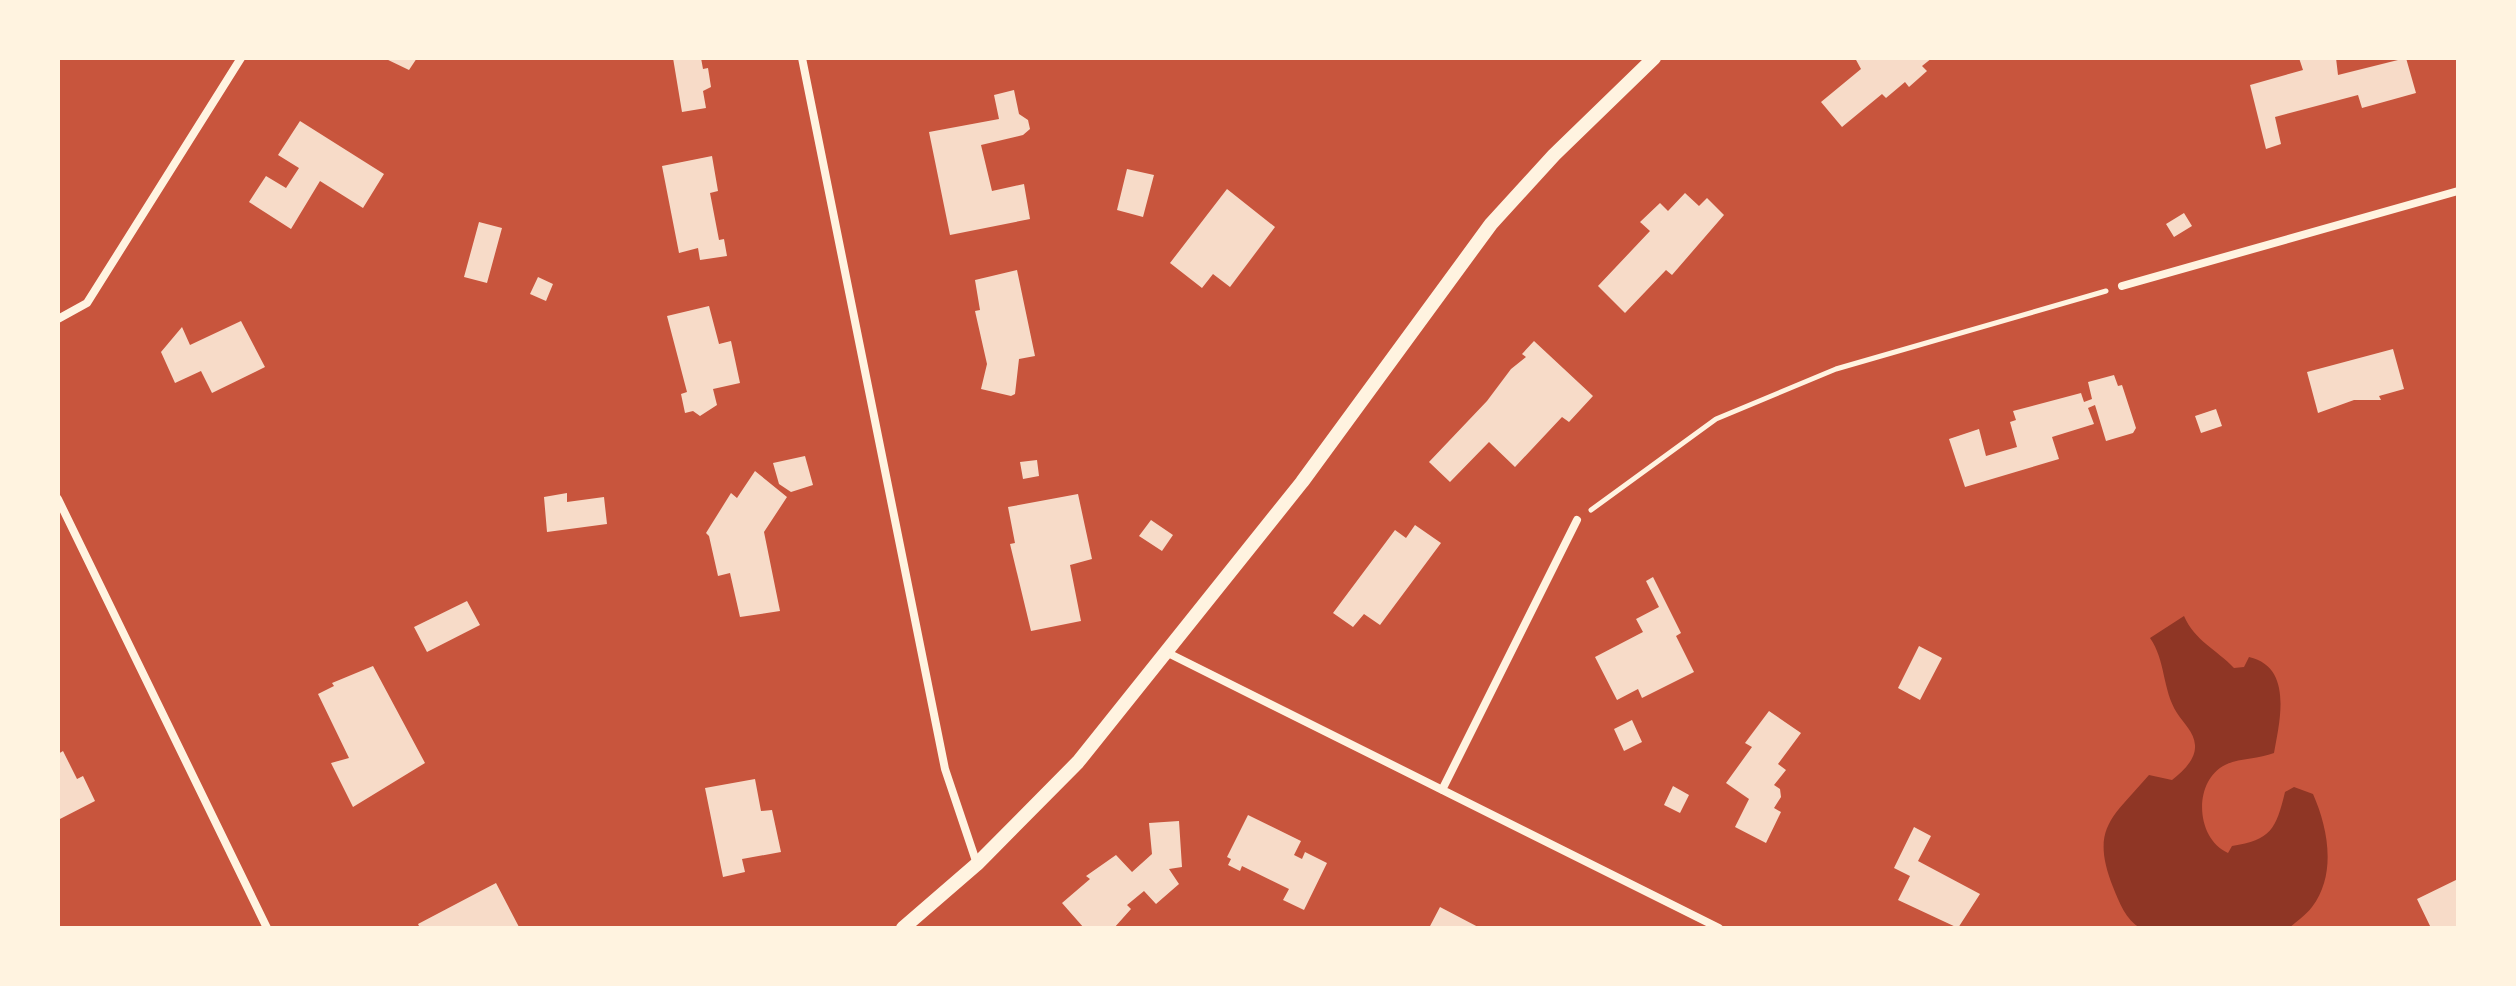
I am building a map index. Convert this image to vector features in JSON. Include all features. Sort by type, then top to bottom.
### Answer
[{"type":"street","points":[[58,319],[87,303],[241,58]]},
{"type":"street","points":[[802,58],[945,769],[977,864]]},
{"type":"street","points":[[903,928],[977,864],[1078,762],[1302,482],[1491,224],[1554,155],[1654,58]]},
{"type":"street","points":[[2122,286],[2458,191]]},
{"type":"street","points":[[58,499],[267,928]]},
{"type":"street","points":[[1442,790],[1577,520]]},
{"type":"street","points":[[1168,653],[1719,928]]},
{"type":"path","points":[[1577,520],[1716,419],[1836,369],[2122,286]]},
{"type":"shaded area","points":[[2184,616],[2200,638],[2234,668],[2244,667],[2249,657],[2263,663],[2278,683],[2280,711],[2274,753],[2225,765],[2207,783],[2202,809],[2209,835],[2217,846],[2228,853],[2232,846],[2255,840],[2270,831],[2285,792],[2294,787],[2313,794],[2326,836],[2325,880],[2312,907],[2289,928],[2140,928],[2120,904],[2106,867],[2105,837],[2115,814],[2149,775],[2172,780],[2188,765],[2195,750],[2193,736],[2172,704],[2159,656],[2150,638]]},
{"type":"building","points":[[384,58],[417,58],[409,70]]},
{"type":"building","points":[[673,58],[701,58],[703,69],[708,68],[711,87],[703,91],[706,108],[682,112]]},
{"type":"building","points":[[1855,58],[1932,58],[1922,66],[1927,71],[1909,87],[1905,82],[1886,98],[1882,94],[1842,127],[1821,102],[1861,69]]},
{"type":"building","points":[[2299,58],[2336,58],[2338,75],[2406,58],[2416,93],[2362,108],[2358,95],[2275,117],[2281,144],[2266,149],[2250,85],[2303,70]]},
{"type":"building","points":[[1014,90],[1019,114],[1028,120],[1030,129],[1023,135],[981,145],[992,191],[1024,184],[1030,219],[950,235],[929,132],[999,119],[994,95]]},
{"type":"building","points":[[300,121],[384,174],[363,208],[320,181],[291,229],[249,202],[266,176],[286,188],[299,168],[278,155]]},
{"type":"building","points":[[712,156],[718,191],[710,193],[719,240],[724,239],[727,256],[700,260],[698,248],[679,253],[662,166]]},
{"type":"building","points":[[1127,169],[1154,175],[1143,217],[1117,210]]},
{"type":"building","points":[[1227,189],[1275,227],[1230,287],[1213,274],[1202,288],[1170,263]]},
{"type":"building","points":[[1685,193],[1699,206],[1707,198],[1724,215],[1672,275],[1666,270],[1625,313],[1598,286],[1650,231],[1640,222],[1660,203],[1668,211]]},
{"type":"building","points":[[2184,213],[2192,226],[2174,237],[2166,224]]},
{"type":"building","points":[[479,222],[502,228],[487,283],[464,277]]},
{"type":"building","points":[[1017,270],[1035,356],[1019,359],[1015,394],[1011,396],[981,389],[987,364],[975,311],[980,310],[975,280]]},
{"type":"building","points":[[538,277],[553,284],[546,301],[530,294]]},
{"type":"building","points":[[709,306],[719,344],[731,341],[740,383],[713,389],[717,405],[700,416],[693,411],[685,413],[681,394],[687,392],[667,316]]},
{"type":"building","points":[[241,321],[265,367],[212,393],[201,371],[175,383],[161,352],[182,327],[190,345]]},
{"type":"building","points":[[1534,341],[1593,396],[1569,422],[1562,417],[1515,467],[1489,442],[1450,482],[1429,462],[1487,401],[1511,369],[1526,357],[1522,354]]},
{"type":"building","points":[[2393,349],[2404,389],[2379,396],[2381,400],[2354,400],[2318,413],[2307,372]]},
{"type":"building","points":[[2114,375],[2118,386],[2122,385],[2136,428],[2133,433],[2106,441],[2095,405],[2088,408],[2094,424],[2052,437],[2059,459],[1965,487],[1949,439],[1979,429],[1986,456],[2017,447],[2010,422],[2016,420],[2013,411],[2081,393],[2084,402],[2092,399],[2088,382]]},
{"type":"building","points":[[2216,409],[2222,426],[2201,433],[2195,416]]},
{"type":"building","points":[[805,456],[813,485],[791,492],[779,484],[773,463]]},
{"type":"building","points":[[1037,460],[1039,476],[1023,479],[1020,462]]},
{"type":"building","points":[[755,471],[787,497],[764,532],[780,611],[740,617],[730,573],[718,576],[706,533],[731,493],[737,498]]},
{"type":"building","points":[[567,493],[567,502],[604,497],[607,524],[547,532],[544,497]]},
{"type":"building","points":[[1078,494],[1092,559],[1070,565],[1081,621],[1031,631],[1010,544],[1015,543],[1008,507]]},
{"type":"building","points":[[1151,520],[1173,535],[1162,551],[1139,536]]},
{"type":"building","points":[[1415,525],[1441,543],[1380,625],[1364,614],[1353,627],[1333,613],[1395,530],[1406,538]]},
{"type":"building","points":[[1653,577],[1681,633],[1676,636],[1694,672],[1642,698],[1638,689],[1617,700],[1595,657],[1643,632],[1636,619],[1659,607],[1646,581]]},
{"type":"building","points":[[467,601],[480,625],[427,652],[414,627]]},
{"type":"building","points":[[1919,646],[1942,658],[1920,700],[1898,688]]},
{"type":"building","points":[[373,666],[425,763],[353,807],[331,763],[349,758],[318,694],[334,686],[332,683]]},
{"type":"building","points":[[1769,711],[1801,733],[1778,764],[1786,770],[1774,785],[1780,789],[1781,797],[1774,808],[1781,812],[1766,843],[1735,827],[1749,799],[1726,783],[1752,747],[1745,743]]},
{"type":"building","points":[[1632,720],[1642,742],[1624,751],[1614,729]]},
{"type":"building","points":[[63,751],[77,779],[83,776],[95,801],[58,820],[58,754]]},
{"type":"building","points":[[755,779],[761,811],[772,810],[781,852],[742,859],[745,872],[723,877],[705,788]]},
{"type":"building","points":[[1673,786],[1689,795],[1680,813],[1664,805]]},
{"type":"building","points":[[1248,815],[1301,841],[1294,855],[1302,859],[1305,852],[1327,863],[1304,910],[1283,900],[1289,889],[1242,866],[1240,871],[1228,865],[1231,859],[1227,857]]},
{"type":"building","points":[[1179,821],[1182,867],[1169,869],[1179,884],[1156,904],[1144,891],[1127,905],[1131,909],[1114,928],[1084,928],[1062,903],[1090,879],[1086,876],[1116,855],[1132,872],[1152,854],[1149,823]]},
{"type":"building","points":[[1914,827],[1931,836],[1918,861],[1980,894],[1958,928],[1898,900],[1910,876],[1894,868]]},
{"type":"building","points":[[2458,879],[2458,928],[2431,928],[2417,899]]},
{"type":"building","points":[[496,883],[519,927],[420,928],[418,924]]},
{"type":"building","points":[[1440,907],[1480,928],[1429,928]]}]
